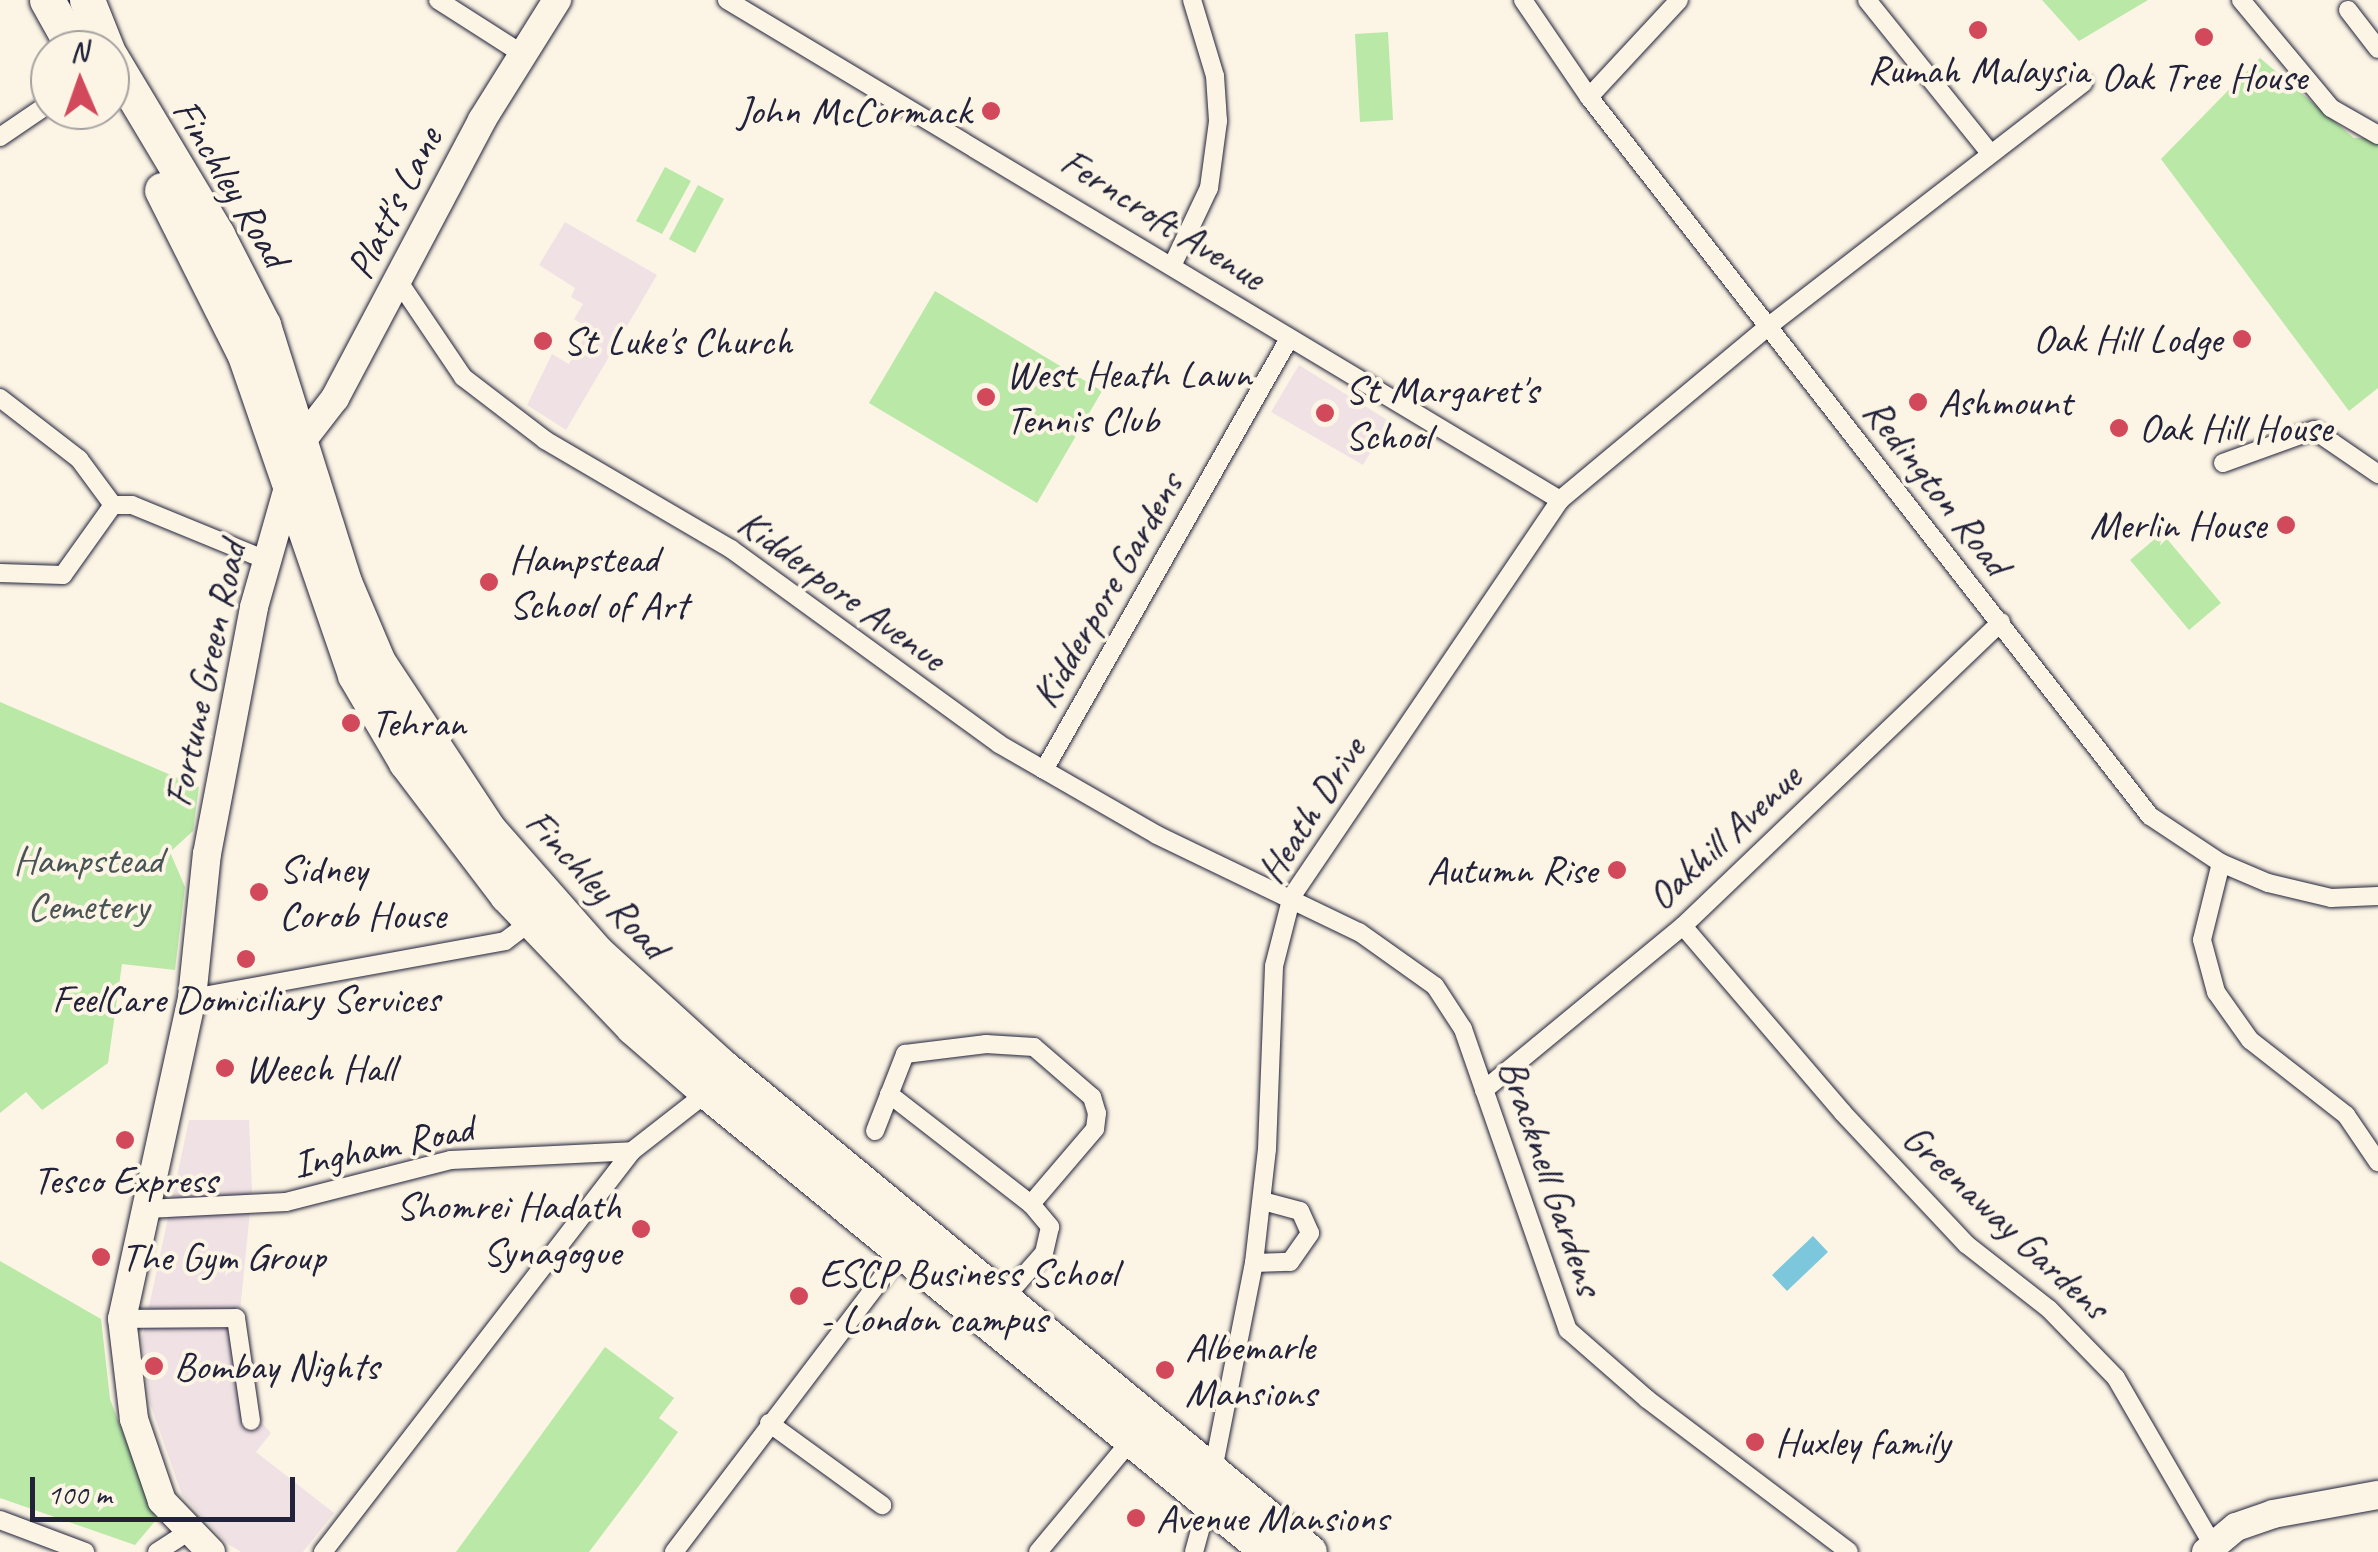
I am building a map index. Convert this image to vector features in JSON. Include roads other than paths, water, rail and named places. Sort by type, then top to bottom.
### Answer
[{"type":"highway","points":[[47,0],[64,30]]},
{"type":"highway","name":"Finchley Road","points":[[87,0],[99,30]]},
{"type":"highway","name":"Finchley Road","points":[[130,90],[236,270],[302,442],[344,582],[384,673],[540,912]]},
{"type":"highway","name":"Finchley Road","points":[[123,130],[213,280],[339,636],[376,713],[434,802],[540,912],[719,1082],[1210,1486],[1270,1552]]},
{"type":"highway","name":"Finchley Road","points":[[995,1309],[1132,1438],[1308,1552]]},
{"type":"main road","name":"Platt's Lane","points":[[302,442],[329,407],[400,282],[520,53],[557,0]]},
{"type":"main road","name":"Fortune Green Road","points":[[211,1552],[186,1533],[162,1501],[134,1418],[122,1319],[192,998],[208,854],[266,560],[290,493],[302,442]]},
{"type":"main road","points":[[2210,1548],[2273,1514],[2378,1495]]},
{"type":"street","points":[[438,0],[520,53]]},
{"type":"street","name":"Ferncroft Avenue","points":[[727,0],[1173,264],[1290,339],[1560,500]]},
{"type":"street","points":[[1173,264],[1208,188],[1218,121],[1215,76],[1192,0]]},
{"type":"street","name":"Redington Road","points":[[1523,0],[1589,98],[2150,816],[2222,864],[2330,898],[2378,896]]},
{"type":"street","points":[[1589,98],[1679,0]]},
{"type":"street","points":[[1867,0],[1990,153]]},
{"type":"street","points":[[2241,0],[2331,108],[2378,135]]},
{"type":"street","points":[[2348,10],[2378,49]]},
{"type":"street","name":"Heath Drive","points":[[1194,1552],[1254,1263],[1262,1201],[1274,966],[1292,896],[1560,500],[1767,328],[2083,83]]},
{"type":"street","points":[[0,137],[30,117]]},
{"type":"street","name":"Kidderpore Avenue","points":[[400,282],[440,349],[480,393],[572,457],[731,549],[959,719],[1156,834],[1292,896]]},
{"type":"street","name":"Kidderpore Gardens","points":[[1044,770],[1290,339]]},
{"type":"street","points":[[0,398],[78,459],[113,505]]},
{"type":"street","points":[[2223,463],[2314,430],[2378,474]]},
{"type":"street","points":[[113,505],[132,505],[266,560]]},
{"type":"street","points":[[0,573],[63,575],[113,505]]},
{"type":"street","name":"Oakhill Avenue","points":[[1484,1090],[1683,926],[2001,622]]},
{"type":"street","points":[[2222,864],[2202,940],[2216,992],[2250,1040],[2346,1115],[2378,1162]]},
{"type":"street","name":"Bracknell Gardens","points":[[1292,896],[1409,964],[1435,986],[1463,1029],[1568,1330],[1646,1399],[1849,1552]]},
{"type":"street","points":[[192,998],[505,941],[540,912]]},
{"type":"street","name":"Greenaway Gardens","points":[[1683,926],[1843,1113],[1966,1244],[2049,1309],[2116,1378],[2210,1548]]},
{"type":"street","points":[[875,1130],[904,1054],[986,1044],[1034,1047],[1092,1097],[1097,1113],[1095,1129],[1031,1204]]},
{"type":"street","points":[[323,1552],[632,1150],[719,1082]]},
{"type":"street","points":[[889,1094],[1031,1204],[1050,1227],[1044,1253],[995,1309]]},
{"type":"street","name":"Ingham Road","points":[[147,1209],[286,1202],[451,1160],[632,1150]]},
{"type":"street","points":[[1254,1263],[1290,1262],[1310,1233],[1300,1212],[1262,1201]]},
{"type":"street","points":[[674,1552],[911,1240]]},
{"type":"street","points":[[122,1319],[236,1318],[251,1421]]},
{"type":"street","points":[[769,1423],[882,1505]]},
{"type":"street","points":[[1038,1552],[1132,1438]]},
{"type":"street","points":[[0,1520],[85,1552]]},
{"type":"street","points":[[157,1552],[186,1533]]},
{"type":"water","points":[[1813,1236],[1828,1252],[1787,1291],[1772,1275]]},
{"type":"place","name":"Rumah Malaysia","points":[[1978,30]]},
{"type":"place","name":"Oak Tree House","points":[[2204,37]]},
{"type":"place","name":"John McCormack","points":[[991,111]]},
{"type":"place","name":"Oak Hill Lodge","points":[[2242,339]]},
{"type":"place","name":"St Luke's Church","points":[[543,341]]},
{"type":"place","name":"West Heath Lawn Tennis Club","points":[[986,397]]},
{"type":"place","name":"Ashmount","points":[[1918,402]]},
{"type":"place","name":"St Margaret's School","points":[[1325,413]]},
{"type":"place","name":"Oak Hill House","points":[[2119,428]]},
{"type":"place","name":"Merlin House","points":[[2286,525]]},
{"type":"place","name":"Hampstead School of Art","points":[[489,582]]},
{"type":"place","name":"Tehran","points":[[351,723]]},
{"type":"place","name":"Autumn Rise","points":[[1617,870]]},
{"type":"place","name":"Sidney Corob House","points":[[259,892]]},
{"type":"place","name":"FeelCare Domiciliary Services","points":[[246,959]]},
{"type":"place","name":"Weech Hall","points":[[225,1068]]},
{"type":"place","name":"Tesco Express","points":[[125,1140]]},
{"type":"place","name":"Shomrei Hadath Synagogue","points":[[641,1229]]},
{"type":"place","name":"The Gym Group","points":[[101,1257]]},
{"type":"place","name":"ESCP Business School - London campus","points":[[799,1296]]},
{"type":"place","name":"Bombay Nights","points":[[154,1366]]},
{"type":"place","name":"Albemarle Mansions","points":[[1165,1370]]},
{"type":"place","name":"Huxley family","points":[[1755,1442]]},
{"type":"place","name":"Avenue Mansions","points":[[1136,1518]]},
{"type":"park label","name":"Hampstead Cemetery","points":[[88,883]]}]
